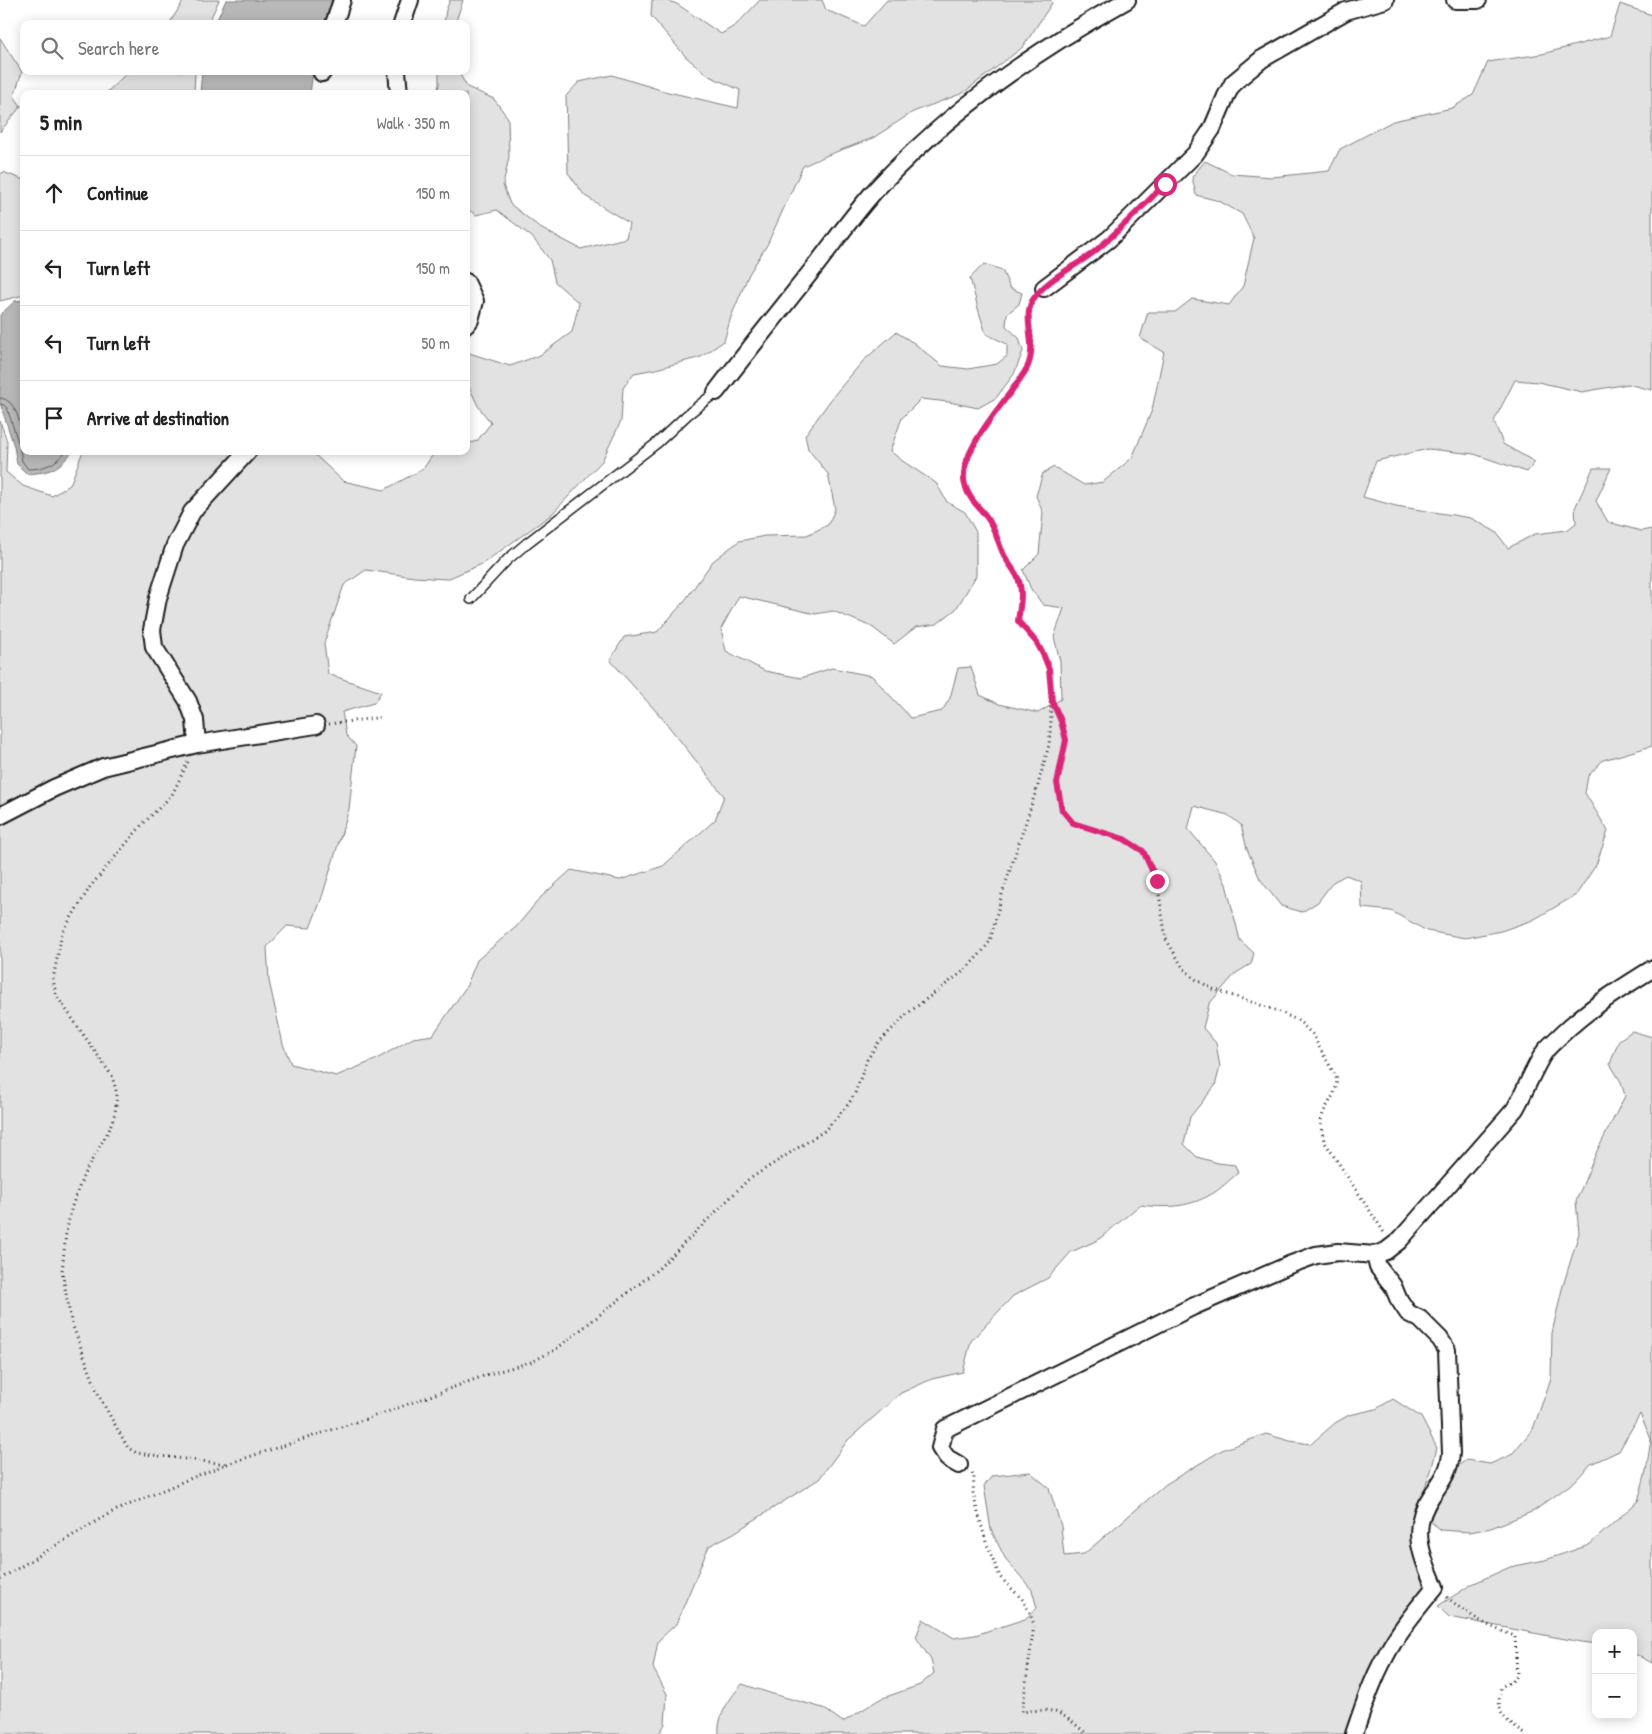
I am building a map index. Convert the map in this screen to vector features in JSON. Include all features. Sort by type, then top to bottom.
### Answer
[{"type":"street","points":[[335,20],[342,0]]},
{"type":"street","points":[[403,20],[410,0]]},
{"type":"street","points":[[716,392],[880,185],[918,147],[977,98],[1020,67],[1089,21],[1127,0]]},
{"type":"street","points":[[1044,288],[1109,239],[1195,154],[1212,128],[1233,83],[1262,59],[1346,11],[1385,0]]},
{"type":"street","points":[[1455,0],[1478,0]]},
{"type":"street","points":[[397,75],[399,90]]},
{"type":"street","points":[[470,290],[475,301],[470,320]]},
{"type":"street","points":[[196,744],[195,720],[188,701],[154,647],[152,630],[158,598],[175,545],[192,512],[244,455]]},
{"type":"street","points":[[0,816],[54,788],[103,767],[196,744],[316,725]]},
{"type":"street","points":[[959,1465],[947,1458],[940,1448],[945,1429],[1192,1307],[1289,1265],[1316,1255],[1338,1252],[1375,1255],[1386,1251],[1394,1245],[1515,1109],[1525,1092],[1534,1069],[1546,1050],[1574,1023],[1606,998],[1652,969]]},
{"type":"street","points":[[1354,1734],[1366,1698],[1384,1658],[1412,1615],[1435,1588],[1424,1562],[1418,1537],[1420,1520],[1427,1502],[1443,1480],[1450,1465],[1447,1350],[1440,1339],[1420,1319],[1408,1313],[1393,1286],[1378,1267],[1375,1255]]},
{"type":"lane","points":[[471,599],[507,560],[527,543],[657,443],[687,415],[716,392]]},
{"type":"path","points":[[0,1579],[110,1514],[227,1464],[387,1412],[489,1374],[531,1362],[555,1350],[658,1269],[748,1180],[824,1131],[848,1105],[855,1093],[867,1060],[878,1043],[908,1013],[965,970],[982,952],[990,940],[1002,894],[1038,785],[1049,745],[1052,701],[1049,669],[1044,656],[1037,643],[1018,621],[1021,594],[1018,578],[1004,556],[988,519],[972,501],[965,485],[963,472],[982,430],[1028,365],[1033,347],[1029,322],[1030,308],[1033,299],[1044,288]]},
{"type":"path","points":[[1052,701],[1061,721],[1066,740],[1057,783],[1062,810],[1073,823],[1124,839],[1143,851],[1157,881],[1166,939],[1183,968],[1195,979],[1213,988],[1300,1021],[1312,1034],[1338,1083],[1321,1119],[1324,1141],[1394,1245]]},
{"type":"path","points":[[316,725],[383,718]]},
{"type":"path","points":[[196,744],[172,795],[141,826],[90,886],[62,933],[53,980],[56,995],[112,1076],[117,1094],[115,1113],[109,1130],[84,1174],[72,1206],[66,1233],[62,1270],[74,1329],[99,1396],[128,1448],[137,1453],[227,1464]]},
{"type":"path","points":[[959,1465],[971,1470],[974,1477],[972,1494],[986,1542],[1000,1577],[1022,1599],[1030,1613],[1034,1626],[1022,1712],[1044,1709],[1063,1714],[1087,1734]]},
{"type":"path","points":[[1435,1588],[1477,1619],[1498,1631],[1515,1636],[1517,1676],[1514,1680],[1501,1687],[1499,1704],[1500,1712],[1506,1721],[1525,1734]]},
{"type":"shaded area","points":[[184,0],[219,0],[210,20],[172,20]]},
{"type":"shaded area","points":[[450,0],[463,0],[456,20],[445,20]]},
{"type":"shaded area","points":[[652,0],[665,0],[677,4],[721,34],[736,25],[760,0],[822,0],[826,10],[864,26],[887,0],[1051,0],[1052,3],[1023,47],[963,93],[913,112],[873,138],[803,166],[767,245],[749,274],[731,317],[724,341],[701,357],[634,373],[623,388],[621,421],[602,461],[551,515],[482,564],[447,579],[414,577],[366,570],[344,585],[324,643],[328,674],[381,692],[374,703],[342,712],[346,735],[356,746],[349,809],[321,900],[310,928],[287,926],[267,947],[269,981],[283,1044],[291,1064],[336,1076],[375,1060],[413,1038],[433,1035],[466,987],[477,960],[516,927],[541,897],[571,870],[620,880],[663,866],[715,820],[724,796],[662,718],[610,660],[624,637],[657,632],[683,603],[713,561],[739,541],[765,536],[807,535],[828,525],[835,509],[828,474],[808,449],[805,435],[835,394],[863,361],[896,332],[914,343],[942,366],[968,369],[997,364],[1007,356],[1007,344],[986,334],[970,278],[984,264],[1002,270],[1010,288],[1022,293],[1019,304],[1007,314],[1006,326],[1019,338],[1023,351],[1014,374],[996,398],[978,408],[921,399],[902,418],[890,451],[936,483],[947,502],[965,512],[976,532],[976,576],[956,609],[937,624],[916,627],[894,644],[872,627],[833,611],[815,614],[739,596],[721,629],[726,651],[765,671],[801,678],[832,668],[872,676],[911,718],[942,711],[950,698],[958,668],[971,667],[980,695],[999,704],[1038,713],[1061,699],[1060,661],[1054,637],[1064,608],[1043,605],[1031,589],[1023,570],[1039,554],[1043,513],[1036,496],[1043,473],[1054,467],[1084,485],[1103,482],[1132,458],[1152,410],[1164,352],[1140,338],[1148,312],[1175,312],[1192,299],[1229,305],[1243,286],[1254,238],[1242,214],[1219,201],[1196,195],[1192,177],[1205,161],[1232,174],[1272,177],[1329,171],[1340,149],[1393,121],[1452,108],[1473,95],[1488,62],[1542,54],[1610,36],[1620,4],[1652,15],[1652,390],[1628,384],[1582,392],[1538,382],[1515,380],[1494,421],[1503,444],[1535,462],[1527,472],[1474,454],[1428,449],[1376,461],[1363,497],[1396,506],[1471,518],[1496,532],[1508,548],[1535,534],[1567,530],[1576,523],[1575,508],[1593,468],[1611,468],[1596,501],[1608,522],[1641,531],[1652,529],[1652,746],[1603,760],[1588,776],[1585,793],[1608,831],[1596,865],[1576,895],[1533,920],[1501,931],[1465,938],[1427,931],[1391,911],[1362,908],[1361,881],[1346,875],[1333,882],[1318,902],[1302,912],[1281,906],[1260,879],[1247,849],[1241,825],[1228,815],[1194,806],[1188,829],[1215,861],[1226,884],[1240,940],[1254,953],[1251,964],[1236,973],[1209,1004],[1203,1028],[1216,1043],[1220,1067],[1215,1086],[1190,1117],[1184,1144],[1197,1157],[1218,1163],[1235,1165],[1238,1173],[1214,1193],[1184,1205],[1158,1207],[1140,1205],[1098,1240],[1071,1252],[1048,1278],[1013,1296],[971,1341],[963,1372],[932,1379],[901,1393],[848,1440],[819,1479],[734,1533],[709,1546],[676,1624],[658,1641],[653,1668],[667,1694],[665,1724],[659,1734],[0,1734],[0,421],[7,441],[6,472],[23,486],[52,496],[70,485],[81,455],[315,455],[343,481],[384,490],[423,469],[433,455],[470,455],[470,443],[477,441],[491,423],[478,406],[470,389],[470,353],[510,366],[540,355],[572,332],[579,303],[555,282],[550,260],[532,237],[497,210],[476,215],[470,211],[470,90],[437,90],[439,75],[460,75],[467,87],[494,99],[508,118],[509,157],[503,185],[510,204],[542,229],[581,249],[626,238],[629,223],[585,196],[568,173],[566,96],[579,82],[612,75],[664,91],[738,108],[740,90],[709,76],[686,57],[651,16]]},
{"type":"shaded area","points":[[0,38],[20,69],[21,75],[14,96],[20,107],[0,132]]},
{"type":"shaded area","points":[[125,75],[195,75],[194,90],[109,90]]},
{"type":"shaded area","points":[[3,172],[20,178],[20,296],[0,301],[0,175]]},
{"type":"shaded area","points":[[1632,1031],[1652,1037],[1652,1663],[1637,1655],[1637,1629],[1592,1629],[1592,1643],[1449,1617],[1438,1606],[1472,1584],[1510,1567],[1545,1560],[1589,1545],[1638,1501],[1646,1471],[1651,1439],[1640,1414],[1619,1451],[1591,1464],[1574,1482],[1534,1511],[1491,1528],[1470,1532],[1440,1530],[1429,1520],[1458,1466],[1466,1460],[1490,1464],[1511,1455],[1533,1429],[1551,1379],[1552,1333],[1562,1289],[1579,1233],[1576,1201],[1597,1151],[1625,1096],[1621,1082],[1610,1064],[1619,1040]]},
{"type":"shaded area","points":[[1393,1399],[1421,1417],[1437,1448],[1431,1471],[1412,1522],[1413,1553],[1424,1588],[1350,1734],[719,1734],[722,1713],[742,1684],[823,1708],[843,1722],[880,1699],[920,1685],[934,1673],[931,1660],[916,1637],[923,1619],[954,1638],[975,1635],[1025,1619],[1037,1608],[1032,1590],[1005,1558],[991,1530],[984,1486],[992,1476],[1030,1472],[1049,1488],[1061,1526],[1064,1556],[1084,1554],[1166,1484],[1222,1450],[1266,1434],[1290,1441],[1311,1444],[1335,1423],[1349,1415],[1376,1409]]},
{"type":"water","points":[[226,0],[333,0],[327,20],[217,20]]},
{"type":"water","points":[[202,75],[312,75],[311,90],[200,90]]},
{"type":"water","points":[[20,300],[20,455],[69,455],[53,469],[27,474],[17,464],[14,446],[0,403],[0,315],[15,301]]},
{"type":"route","points":[[1157,881],[1143,851],[1124,839],[1073,823],[1062,810],[1057,783],[1066,740],[1061,721],[1052,701],[1049,669],[1037,643],[1018,621],[1021,594],[1018,578],[1004,556],[988,519],[972,501],[965,485],[963,472],[982,430],[1022,376],[1032,357],[1033,347],[1029,316],[1033,299],[1044,288],[1109,239],[1165,184]]}]
